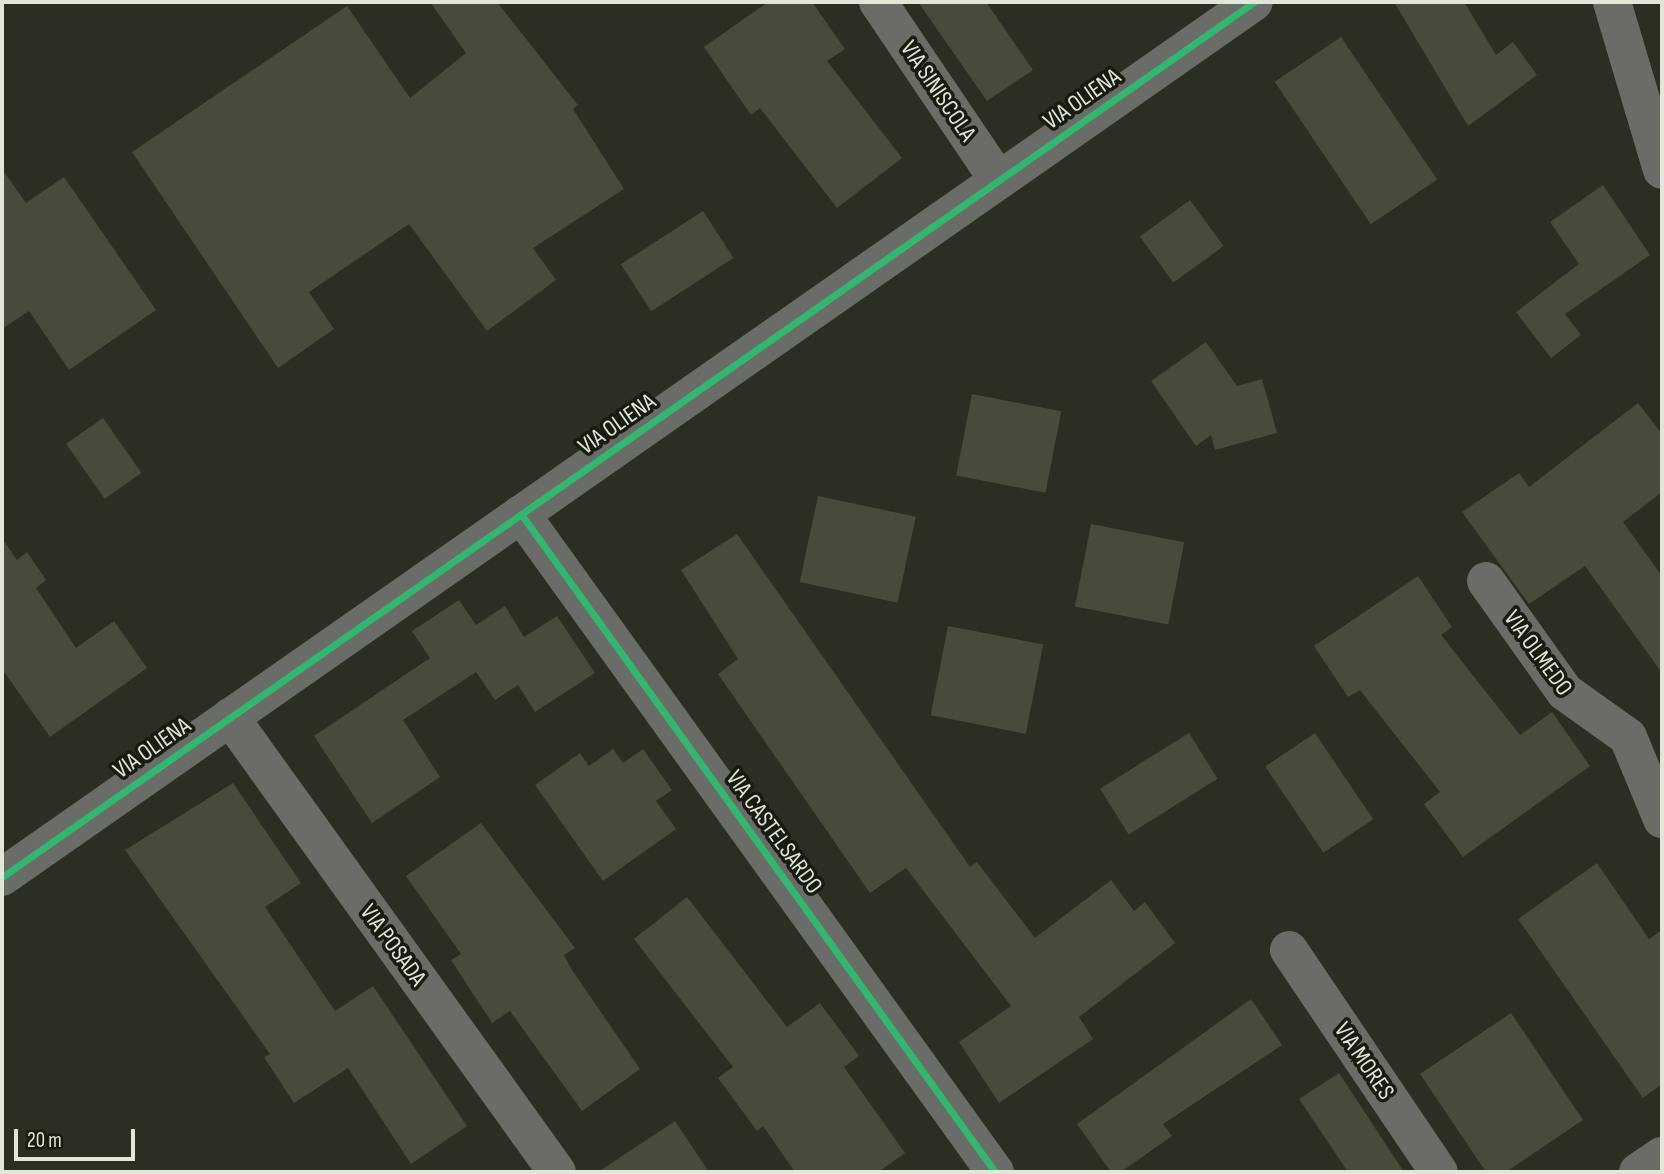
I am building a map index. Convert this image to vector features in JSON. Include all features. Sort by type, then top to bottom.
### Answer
[{"type":"street","name":"VIA SINISCOLA","points":[[878,2],[998,180]]},
{"type":"street","name":"VIA OLIENA","points":[[2,877],[1254,2]]},
{"type":"street","points":[[1612,2],[1662,170]]},
{"type":"street","name":"VIA CASTELSARDO","points":[[521,514],[995,1172]]},
{"type":"street","name":"VIA OLMEDO","points":[[1486,581],[1565,692],[1582,709],[1622,730],[1634,746],[1662,819]]},
{"type":"street","name":"VIA POSADA","points":[[230,718],[557,1172]]},
{"type":"street","name":"VIA MORES","points":[[1289,950],[1439,1172]]},
{"type":"street","points":[[1638,1172],[1662,1156]]},
{"type":"building","points":[[430,2],[497,2],[578,105],[573,109],[624,189],[533,248],[556,280],[487,331],[409,224],[309,292],[334,329],[278,368],[132,152],[347,6],[410,98],[466,53]]},
{"type":"building","points":[[768,2],[812,2],[845,49],[827,61],[902,158],[837,208],[760,108],[751,115],[704,47]]},
{"type":"building","points":[[918,2],[986,2],[1033,70],[987,101]]},
{"type":"building","points":[[1394,2],[1464,2],[1496,55],[1513,42],[1537,75],[1468,126]]},
{"type":"building","points":[[1341,37],[1437,180],[1371,224],[1275,82]]},
{"type":"building","points":[[2,169],[26,203],[64,177],[156,310],[69,370],[29,311],[2,329]]},
{"type":"building","points":[[1603,185],[1650,255],[1565,314],[1581,335],[1551,358],[1516,312],[1579,264],[1550,222]]},
{"type":"building","points":[[1190,200],[1224,246],[1173,283],[1140,236]]},
{"type":"building","points":[[703,211],[733,258],[651,311],[621,264]]},
{"type":"building","points":[[1206,342],[1237,386],[1262,379],[1277,433],[1215,450],[1211,435],[1196,446],[1151,381]]},
{"type":"building","points":[[972,394],[1061,411],[1045,493],[956,475]]},
{"type":"building","points":[[1638,403],[1662,434],[1662,492],[1623,522],[1662,576],[1662,673],[1585,566],[1529,604],[1462,512],[1519,473],[1529,487]]},
{"type":"building","points":[[103,418],[141,473],[105,499],[66,444]]},
{"type":"building","points":[[818,496],[916,517],[898,603],[800,582]]},
{"type":"building","points":[[1091,524],[1184,542],[1168,625],[1075,606]]},
{"type":"building","points":[[737,534],[970,867],[977,862],[1035,938],[1111,880],[1134,911],[1145,902],[1175,943],[1079,1017],[1093,1039],[999,1103],[959,1042],[1011,1006],[906,868],[870,893],[718,674],[738,659],[681,570]]},
{"type":"building","points":[[2,538],[17,560],[27,552],[46,580],[36,588],[76,648],[114,621],[147,668],[50,737],[2,669]]},
{"type":"building","points":[[1418,576],[1452,627],[1441,635],[1520,735],[1552,712],[1590,766],[1463,857],[1424,804],[1440,792],[1360,690],[1348,697],[1314,646]]},
{"type":"building","points":[[459,600],[476,625],[505,606],[524,637],[557,616],[595,673],[535,712],[518,685],[495,700],[476,672],[403,720],[440,777],[372,823],[314,736],[430,658],[412,631]]},
{"type":"building","points":[[948,626],[1043,645],[1026,734],[931,715]]},
{"type":"building","points":[[1189,733],[1218,779],[1129,834],[1100,789]]},
{"type":"building","points":[[1315,733],[1373,819],[1323,853],[1265,767]]},
{"type":"building","points":[[613,749],[623,763],[643,749],[672,790],[656,801],[676,829],[603,881],[535,785],[580,753],[589,766]]},
{"type":"building","points":[[233,783],[301,883],[265,907],[335,1011],[373,986],[467,1126],[411,1164],[348,1068],[294,1103],[264,1057],[270,1054],[125,850]]},
{"type":"building","points":[[481,823],[575,948],[564,955],[572,970],[640,1069],[582,1111],[510,1011],[492,1023],[451,960],[461,954],[406,876]]},
{"type":"building","points":[[1597,863],[1649,939],[1662,930],[1662,1084],[1643,1098],[1518,919]]},
{"type":"building","points":[[687,897],[787,1027],[820,1003],[859,1056],[844,1067],[905,1153],[878,1172],[795,1172],[763,1126],[757,1131],[718,1078],[733,1067],[634,939]]},
{"type":"building","points":[[1251,999],[1282,1045],[1163,1124],[1172,1136],[1121,1172],[1111,1172],[1077,1124]]},
{"type":"building","points":[[1511,1013],[1583,1120],[1506,1172],[1486,1172],[1420,1074]]},
{"type":"building","points":[[1339,1073],[1404,1172],[1348,1172],[1299,1099]]},
{"type":"building","points":[[675,1121],[709,1172],[598,1172]]},
{"type":"cycle path","points":[[2,877],[1254,2]]},
{"type":"cycle path","points":[[521,514],[995,1172]]}]
